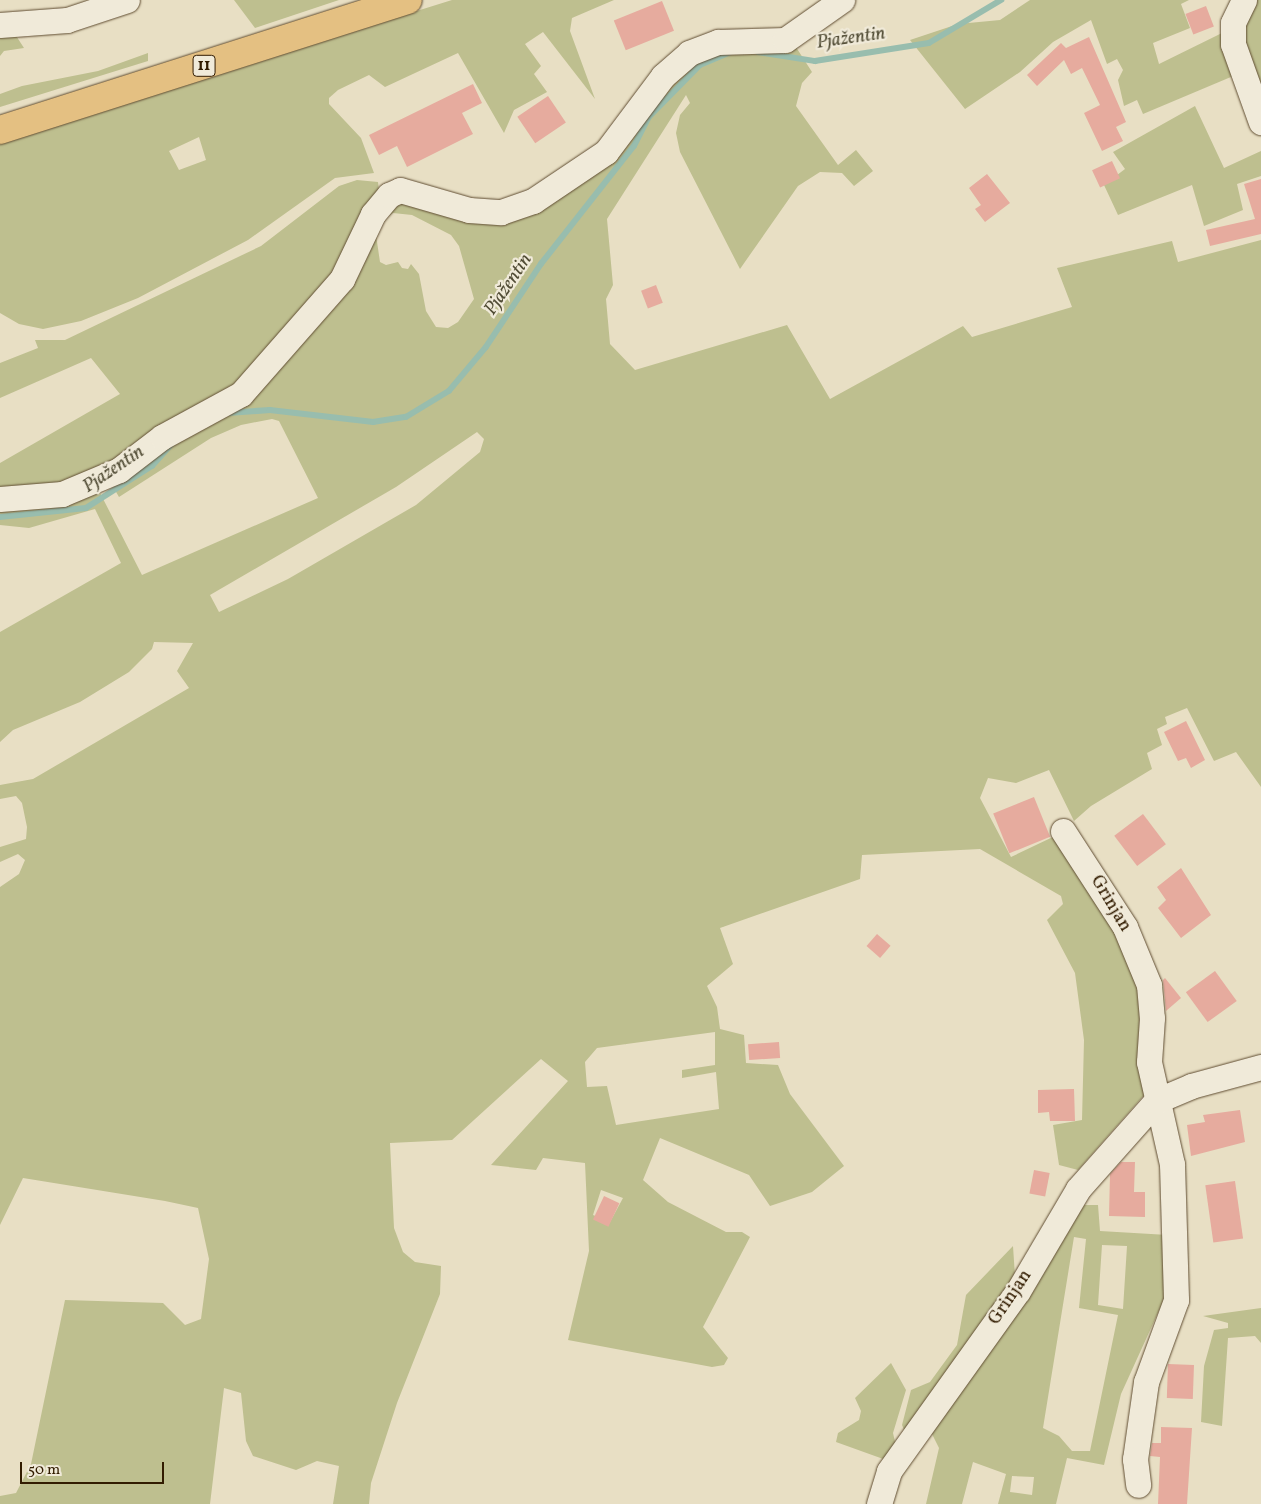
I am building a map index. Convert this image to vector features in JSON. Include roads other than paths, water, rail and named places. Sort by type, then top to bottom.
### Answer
[{"type":"main road","name":"11","points":[[0,130],[370,6],[408,0]]},
{"type":"street","points":[[0,25],[67,20],[127,0]]},
{"type":"street","points":[[0,499],[62,494],[119,470],[200,413],[241,394],[342,279],[373,214],[389,195],[400,190],[469,210],[500,212],[533,201],[606,152],[663,76],[689,53],[718,42],[786,40],[842,0]]},
{"type":"street","points":[[1244,0],[1232,23],[1233,44],[1261,122]]},
{"type":"street","name":"Grinjan","points":[[1063,830],[1125,926],[1148,985],[1152,1018],[1149,1062],[1156,1101],[1172,1164],[1176,1300],[1146,1382],[1134,1458],[1138,1485]]},
{"type":"street","name":"Grinjan","points":[[879,1504],[889,1471],[1018,1291],[1078,1188],[1156,1101],[1191,1086],[1261,1067]]},
{"type":"waterway","name":"Pjažentin","points":[[758,52],[815,61],[929,43],[1001,0]]},
{"type":"waterway","name":"Pjažentin","points":[[228,413],[270,410],[373,422],[406,417],[449,391],[486,347],[541,264],[634,146],[649,117],[700,65],[730,52]]},
{"type":"waterway","name":"Pjažentin","points":[[0,517],[86,508],[152,466],[173,443]]}]
